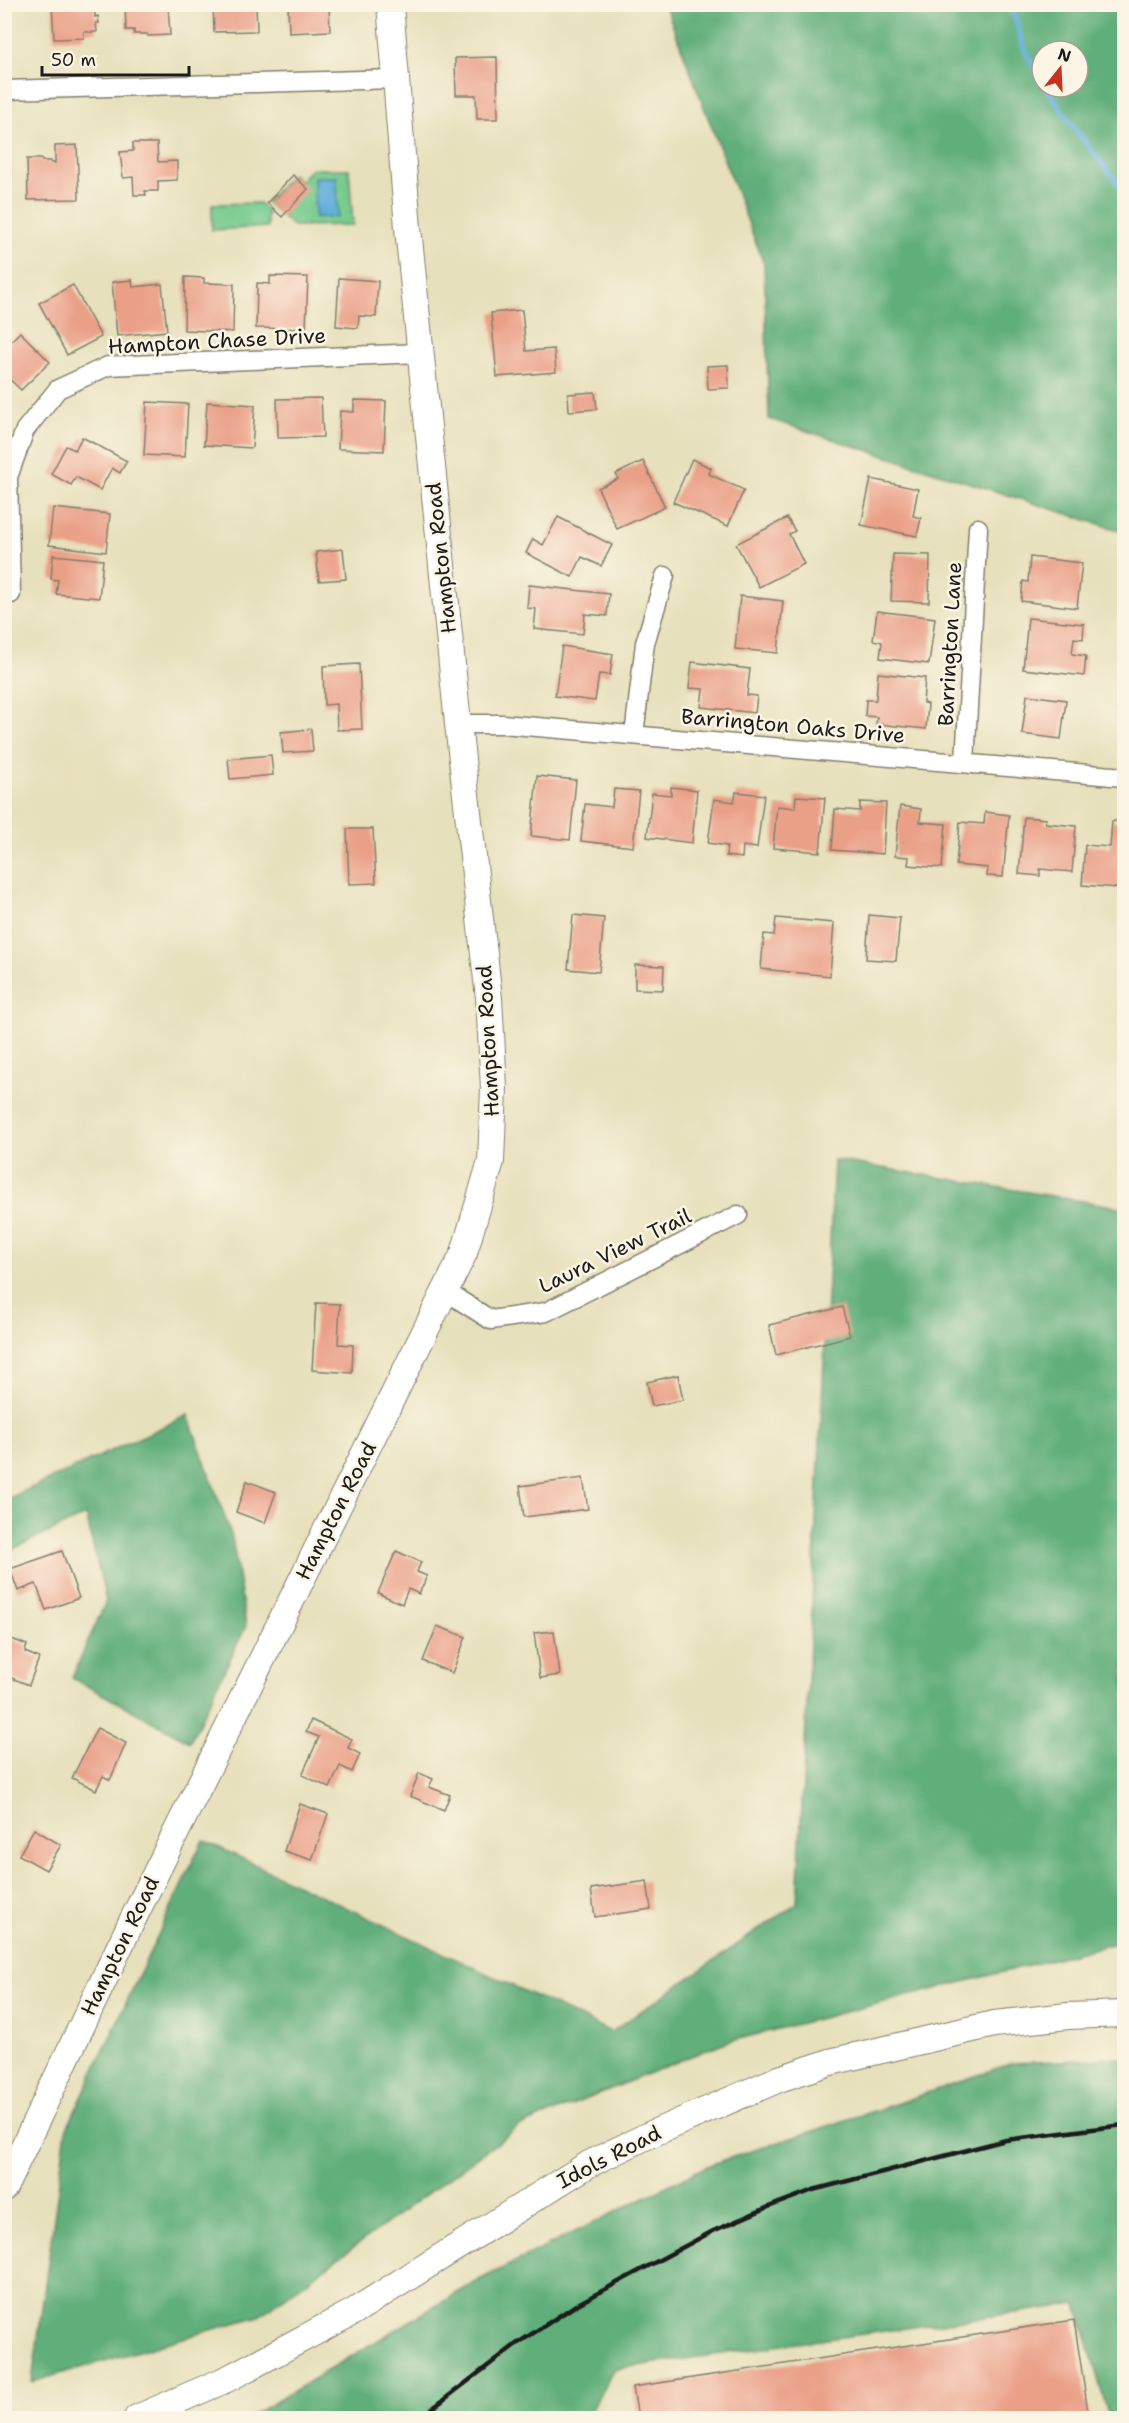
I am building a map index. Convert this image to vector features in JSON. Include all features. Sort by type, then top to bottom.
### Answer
[{"type":"main road","name":"Hampton Road","points":[[4,2188],[130,1925],[446,1291],[464,1253],[491,1161],[495,1088],[489,998],[458,724],[408,228],[390,4]]},
{"type":"main road","name":"Idols Road","points":[[137,2418],[227,2379],[353,2312],[589,2164],[649,2135],[779,2079],[830,2062],[993,2024],[1068,2016],[1125,2014]]},
{"type":"street","points":[[4,90],[397,79]]},
{"type":"street","name":"Hampton Chase Drive","points":[[11,594],[8,477],[25,430],[58,389],[108,366],[422,353]]},
{"type":"street","name":"Barrington Lane","points":[[966,762],[978,528]]},
{"type":"street","points":[[634,735],[645,643],[665,576]]},
{"type":"street","name":"Barrington Oaks Drive","points":[[458,724],[502,724],[1125,777]]},
{"type":"street","name":"Laura View Trail","points":[[446,1291],[491,1320],[546,1312],[738,1215]]},
{"type":"green space","points":[[665,5],[1124,5],[1124,532],[769,419],[764,264]]},
{"type":"green space","points":[[311,169],[349,169],[353,225],[293,226],[266,202],[292,174],[300,181]]},
{"type":"green space","points":[[259,203],[267,210],[267,227],[212,230],[212,204]]},
{"type":"green space","points":[[834,1160],[1124,1208],[1124,1941],[723,2043],[520,2126],[259,2316],[32,2382],[66,2130],[203,1840],[611,2032],[797,1903]]},
{"type":"green space","points":[[188,1415],[232,1537],[246,1626],[190,1742],[72,1678],[106,1601],[86,1515],[4,1553],[5,1500]]},
{"type":"green space","points":[[1124,2058],[1124,2418],[1109,2418],[1077,2304],[614,2369],[587,2418],[248,2418],[479,2280],[709,2165],[1012,2063]]},
{"type":"water","points":[[314,177],[337,177],[338,217],[315,217]]},
{"type":"building","points":[[52,4],[95,4],[95,17],[98,16],[99,23],[96,23],[97,32],[84,32],[84,38],[54,39]]},
{"type":"building","points":[[125,4],[168,4],[170,35],[148,36],[147,34],[134,34],[134,30],[126,30]]},
{"type":"building","points":[[213,4],[256,4],[257,31],[214,32]]},
{"type":"building","points":[[288,4],[329,4],[330,31],[289,33]]},
{"type":"building","points":[[497,57],[498,119],[477,119],[476,95],[456,95],[455,58]]},
{"type":"building","points":[[133,143],[157,143],[158,162],[177,161],[177,180],[158,181],[158,191],[145,191],[146,195],[134,195],[133,177],[123,178],[120,152],[133,151]]},
{"type":"building","points":[[77,145],[79,199],[28,200],[27,159],[41,159],[55,163],[55,146]]},
{"type":"building","points":[[4,162],[10,162],[11,187],[4,187]]},
{"type":"building","points":[[293,175],[308,189],[282,217],[267,203]]},
{"type":"building","points":[[270,276],[308,277],[306,329],[256,328],[257,283],[270,284]]},
{"type":"building","points":[[185,277],[204,278],[204,283],[234,284],[233,332],[184,330]]},
{"type":"building","points":[[339,278],[378,281],[376,317],[359,316],[358,328],[336,326]]},
{"type":"building","points":[[132,280],[133,287],[162,284],[167,331],[117,336],[112,282]]},
{"type":"building","points":[[73,285],[101,337],[67,355],[39,303]]},
{"type":"building","points":[[522,310],[526,351],[554,349],[556,372],[497,377],[491,313]]},
{"type":"building","points":[[20,332],[50,362],[21,390],[4,374],[4,348]]},
{"type":"building","points":[[728,365],[729,388],[708,389],[707,366]]},
{"type":"building","points":[[595,392],[597,409],[569,411],[568,394]]},
{"type":"building","points":[[321,398],[323,437],[278,438],[277,399]]},
{"type":"building","points":[[354,400],[386,401],[384,451],[338,449],[340,411],[354,412]]},
{"type":"building","points":[[147,402],[188,404],[185,457],[144,455]]},
{"type":"building","points":[[207,402],[255,405],[252,448],[204,445]]},
{"type":"building","points":[[82,437],[127,461],[120,473],[112,468],[100,490],[76,477],[71,485],[51,474],[66,446],[75,450]]},
{"type":"building","points":[[692,459],[711,468],[709,474],[744,490],[728,526],[673,502]]},
{"type":"building","points":[[643,461],[665,507],[617,529],[598,488],[618,479],[616,474]]},
{"type":"building","points":[[871,479],[918,489],[913,516],[921,518],[917,536],[861,525]]},
{"type":"building","points":[[53,508],[110,514],[106,552],[49,545]]},
{"type":"building","points":[[558,517],[612,545],[601,566],[582,557],[572,577],[526,553],[533,539],[543,545]]},
{"type":"building","points":[[787,518],[795,531],[789,534],[804,564],[759,587],[736,544]]},
{"type":"building","points":[[343,549],[346,579],[319,581],[316,552]]},
{"type":"building","points":[[893,554],[930,555],[929,602],[891,601]]},
{"type":"building","points":[[53,555],[103,560],[99,598],[56,594],[58,580],[51,579]]},
{"type":"building","points":[[1030,557],[1082,563],[1077,608],[1021,601],[1023,581],[1028,582]]},
{"type":"building","points":[[529,585],[609,594],[607,616],[585,614],[583,634],[534,629],[536,609],[527,608]]},
{"type":"building","points":[[740,596],[783,601],[778,653],[735,649]]},
{"type":"building","points":[[877,611],[935,618],[929,664],[880,658],[882,642],[873,640]]},
{"type":"building","points":[[1028,618],[1084,624],[1083,639],[1074,638],[1072,654],[1086,656],[1084,676],[1023,669]]},
{"type":"building","points":[[562,646],[613,654],[610,675],[599,674],[595,701],[555,696]]},
{"type":"building","points":[[692,662],[750,669],[747,695],[757,696],[755,713],[701,707],[703,689],[689,688]]},
{"type":"building","points":[[359,664],[362,729],[337,730],[336,704],[324,705],[323,666]]},
{"type":"building","points":[[878,673],[925,678],[923,703],[928,704],[926,729],[876,724],[877,717],[865,716],[866,700],[876,700]]},
{"type":"building","points":[[1027,695],[1066,700],[1061,739],[1022,734]]},
{"type":"building","points":[[311,729],[313,751],[283,753],[281,732]]},
{"type":"building","points":[[271,755],[273,775],[230,779],[228,759]]},
{"type":"building","points":[[537,776],[576,780],[570,840],[531,836]]},
{"type":"building","points":[[671,787],[697,790],[692,843],[647,837],[652,793],[671,795]]},
{"type":"building","points":[[614,789],[639,791],[633,847],[581,841],[585,804],[612,807]]},
{"type":"building","points":[[736,792],[764,795],[757,848],[743,846],[742,858],[726,856],[727,846],[708,843],[714,799],[734,802]]},
{"type":"building","points":[[796,796],[825,798],[820,852],[773,848],[777,806],[795,808]]},
{"type":"building","points":[[860,802],[886,803],[883,854],[832,850],[835,809],[860,811]]},
{"type":"building","points":[[900,806],[921,809],[920,822],[946,824],[942,868],[908,865],[909,857],[895,856]]},
{"type":"building","points":[[985,812],[1009,815],[1003,877],[987,876],[988,868],[956,865],[960,822],[984,824]]},
{"type":"building","points":[[1024,817],[1046,819],[1045,823],[1076,826],[1072,872],[1040,869],[1040,876],[1019,874]]},
{"type":"building","points":[[1112,821],[1124,822],[1124,884],[1119,883],[1118,888],[1082,885],[1085,845],[1110,847]]},
{"type":"building","points":[[347,829],[373,829],[376,883],[349,884]]},
{"type":"building","points":[[573,915],[604,918],[599,972],[568,969]]},
{"type":"building","points":[[869,915],[900,918],[896,961],[866,959]]},
{"type":"building","points":[[776,918],[834,923],[830,976],[761,969],[764,934],[774,935]]},
{"type":"building","points":[[635,965],[664,966],[663,990],[635,989]]},
{"type":"building","points":[[316,1303],[340,1304],[338,1344],[353,1345],[352,1373],[312,1370]]},
{"type":"building","points":[[842,1307],[850,1336],[776,1355],[769,1325]]},
{"type":"building","points":[[678,1375],[683,1400],[652,1406],[647,1382]]},
{"type":"building","points":[[583,1478],[588,1509],[524,1517],[520,1486]]},
{"type":"building","points":[[247,1481],[276,1492],[265,1523],[236,1512]]},
{"type":"building","points":[[62,1551],[79,1598],[46,1610],[36,1584],[18,1591],[10,1569]]},
{"type":"building","points":[[396,1551],[421,1562],[417,1572],[427,1576],[419,1594],[408,1589],[402,1604],[378,1593]]},
{"type":"building","points":[[437,1626],[466,1637],[452,1673],[423,1661]]},
{"type":"building","points":[[554,1631],[560,1675],[540,1678],[534,1633]]},
{"type":"building","points":[[4,1636],[27,1645],[25,1652],[39,1658],[29,1685],[4,1675]]},
{"type":"building","points":[[311,1720],[352,1739],[348,1748],[360,1754],[352,1772],[340,1766],[330,1788],[302,1775],[319,1737],[306,1732]]},
{"type":"building","points":[[97,1728],[126,1743],[110,1780],[103,1776],[96,1790],[72,1778]]},
{"type":"building","points":[[419,1773],[433,1779],[429,1787],[450,1795],[444,1810],[410,1796]]},
{"type":"building","points":[[300,1804],[328,1814],[312,1860],[284,1851]]},
{"type":"building","points":[[34,1829],[61,1845],[46,1870],[19,1855]]},
{"type":"building","points":[[647,1881],[651,1909],[595,1917],[591,1889]]},
{"type":"building","points":[[1074,2320],[1089,2418],[638,2418],[633,2387]]},
{"type":"waterway","points":[[1011,4],[1024,48],[1030,59]]},
{"type":"waterway","points":[[1054,99],[1124,191]]},
{"type":"railway","points":[[420,2418],[515,2345],[576,2305],[713,2231],[771,2206],[813,2190],[1006,2140],[1124,2125]]}]
